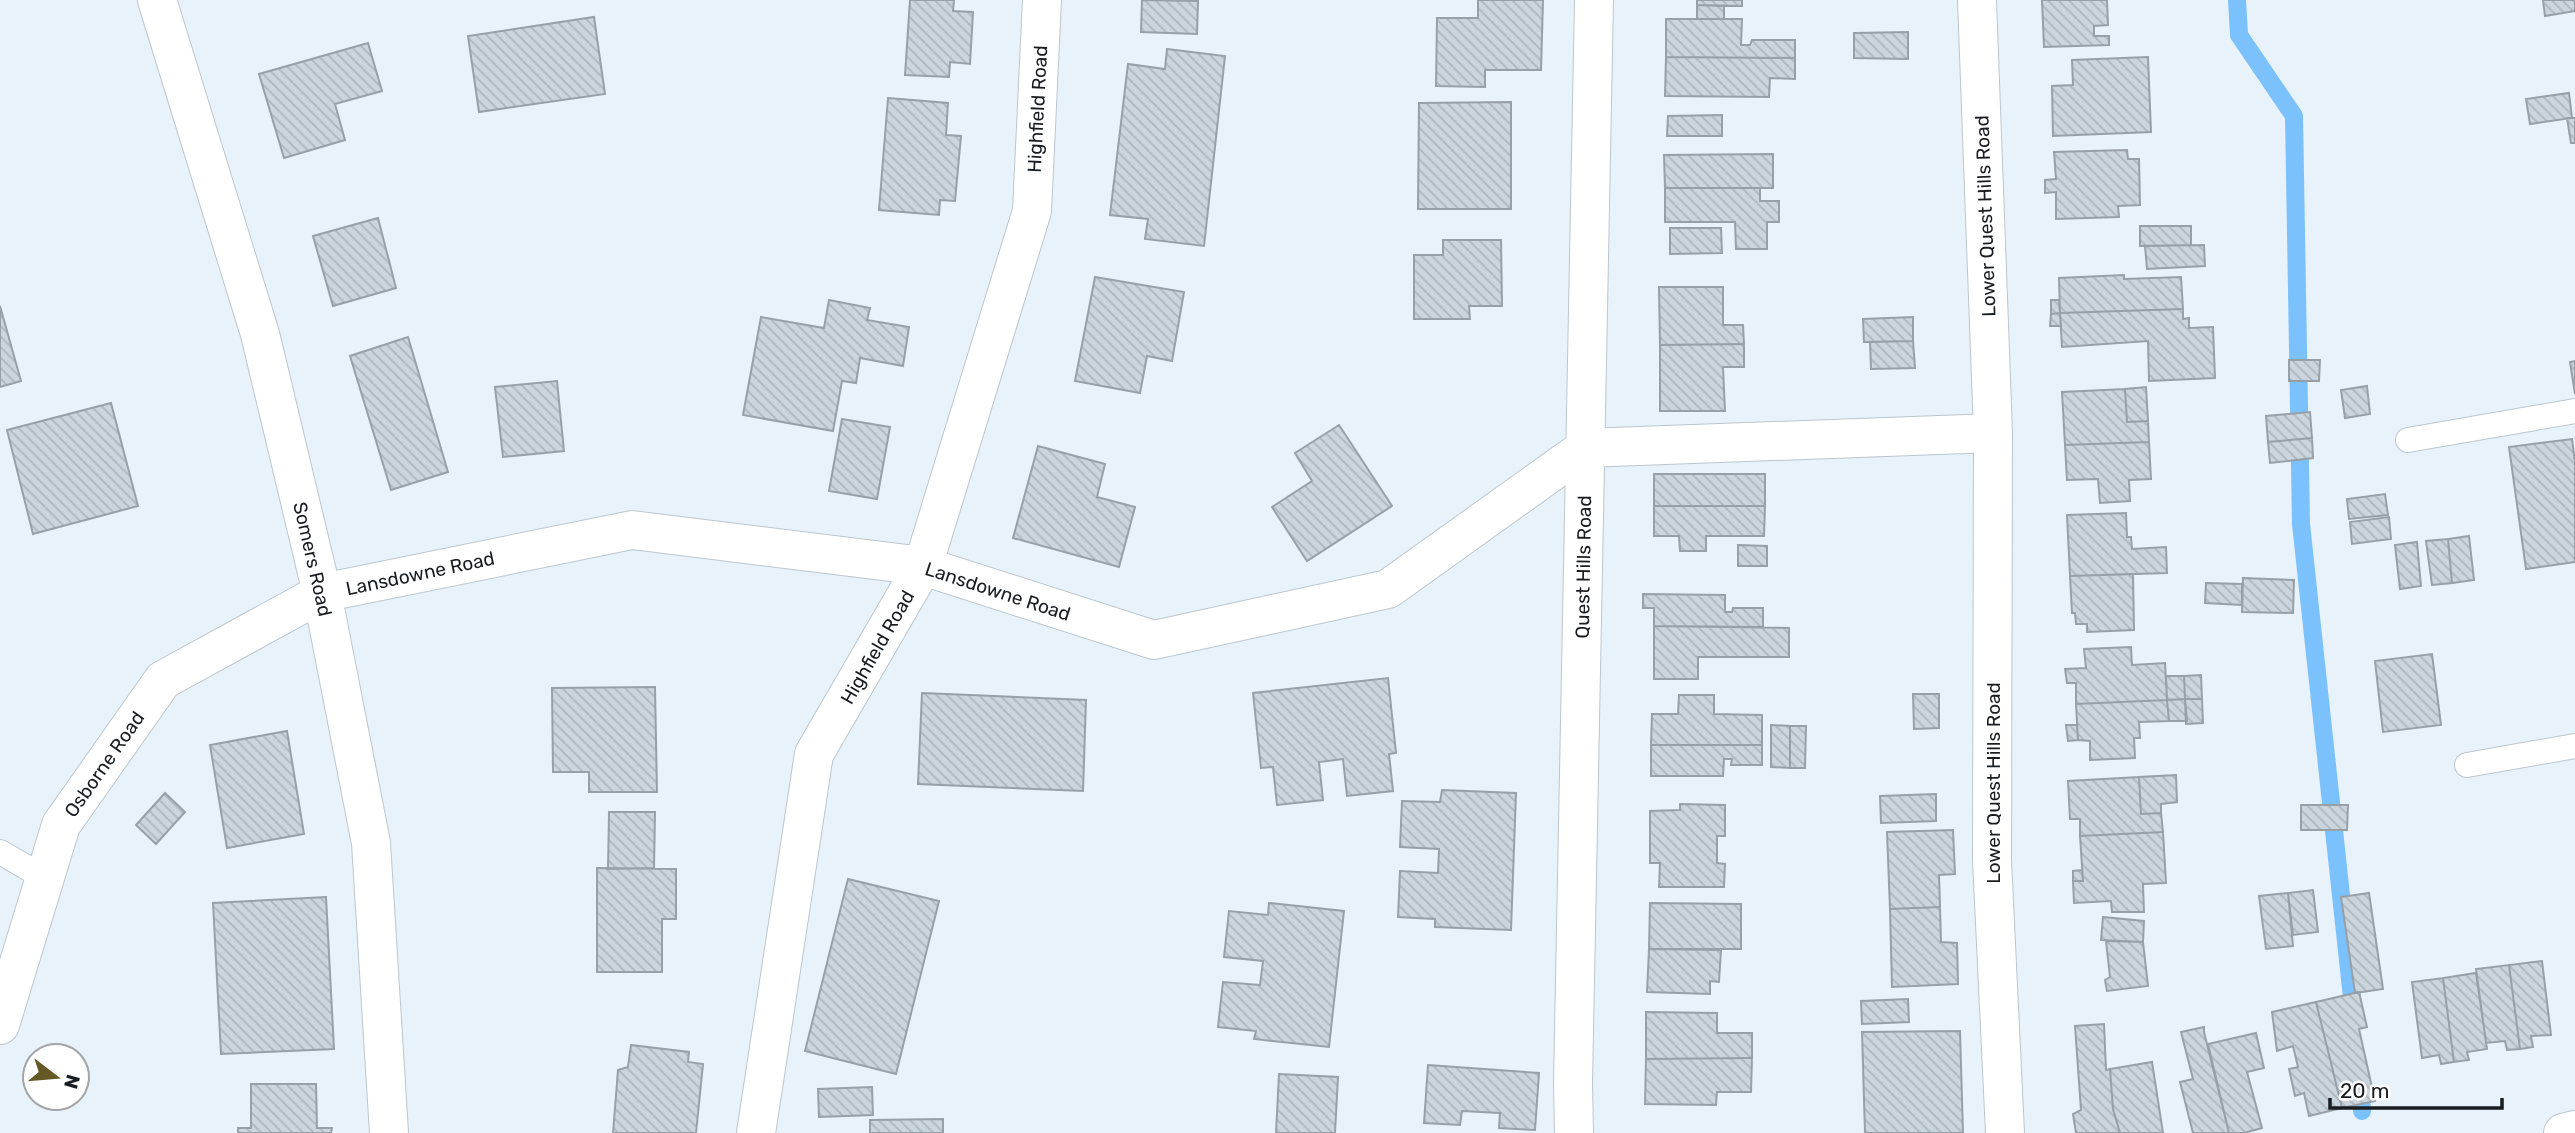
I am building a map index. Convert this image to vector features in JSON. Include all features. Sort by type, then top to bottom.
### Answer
[{"type":"street","name":"Somers Road","points":[[157,0],[260,334],[322,593],[370,843],[389,1133]]},
{"type":"street","name":"Highfield Road","points":[[756,1133],[814,754],[923,566],[1032,211],[1042,0]]},
{"type":"street","name":"Quest Hills Road","points":[[1574,1133],[1594,0]]},
{"type":"street","name":"Lower Quest Hills Road","points":[[1977,0],[1993,433],[1992,860],[2005,1133]]},
{"type":"street","points":[[1585,448],[1993,433]]},
{"type":"street","name":"Lansdowne Road","points":[[322,593],[632,530],[923,566],[1154,640],[1388,589],[1585,448]]},
{"type":"street","name":"Osborne Road","points":[[0,1025],[61,825],[163,680],[322,593]]},
{"type":"street","points":[[2563,1133],[2575,1130]]},
{"type":"lane","points":[[2408,440],[2575,411]]},
{"type":"lane","points":[[2467,765],[2575,746]]},
{"type":"lane","points":[[0,852],[45,878]]},
{"type":"building","points":[[910,0],[954,0],[953,11],[973,12],[970,64],[950,62],[949,77],[905,75]]},
{"type":"building","points":[[1142,0],[1198,1],[1197,34],[1141,32]]},
{"type":"building","points":[[1478,0],[1543,0],[1541,70],[1485,70],[1485,87],[1436,86],[1437,18],[1478,18]]},
{"type":"building","points":[[1697,0],[1742,0],[1742,6],[1697,5]]},
{"type":"building","points":[[2042,0],[2107,0],[2108,25],[2094,26],[2094,36],[2109,36],[2109,45],[2044,47]]},
{"type":"building","points":[[2543,0],[2575,0],[2575,11],[2545,16]]},
{"type":"building","points":[[1697,5],[1724,6],[1724,19],[1697,19]]},
{"type":"building","points":[[594,17],[605,94],[479,112],[468,36]]},
{"type":"building","points":[[1666,19],[1742,19],[1741,45],[1750,45],[1752,40],[1795,40],[1795,58],[1666,57]]},
{"type":"building","points":[[1908,32],[1908,59],[1854,58],[1854,33]]},
{"type":"building","points":[[368,43],[382,91],[335,104],[345,140],[284,158],[259,74]]},
{"type":"building","points":[[1167,49],[1225,56],[1204,246],[1145,239],[1148,219],[1110,215],[1128,64],[1165,69]]},
{"type":"building","points":[[1666,57],[1795,58],[1795,79],[1770,78],[1769,97],[1665,96]]},
{"type":"building","points":[[2148,57],[2151,132],[2053,136],[2052,86],[2073,85],[2072,60]]},
{"type":"building","points":[[2569,93],[2572,118],[2530,124],[2526,99]]},
{"type":"building","points":[[888,98],[948,103],[946,135],[961,136],[955,201],[940,200],[939,215],[879,210]]},
{"type":"building","points":[[1511,102],[1511,209],[1418,209],[1419,103]]},
{"type":"building","points":[[1722,115],[1722,136],[1667,136],[1668,116]]},
{"type":"building","points":[[2567,118],[2575,118],[2575,143],[2571,143]]},
{"type":"building","points":[[2127,150],[2128,159],[2139,159],[2140,205],[2118,206],[2119,217],[2056,219],[2056,192],[2045,193],[2045,180],[2056,179],[2054,152]]},
{"type":"building","points":[[1773,154],[1773,188],[1665,188],[1664,155]]},
{"type":"building","points":[[1665,188],[1760,188],[1760,201],[1779,201],[1779,222],[1767,222],[1767,249],[1736,249],[1735,222],[1665,222]]},
{"type":"building","points":[[378,218],[396,288],[333,306],[313,236]]},
{"type":"building","points":[[2140,226],[2191,226],[2191,245],[2140,246]]},
{"type":"building","points":[[1670,228],[1721,228],[1722,253],[1670,254]]},
{"type":"building","points":[[1443,240],[1501,240],[1502,306],[1469,306],[1470,319],[1414,319],[1414,255],[1443,255]]},
{"type":"building","points":[[2204,245],[2205,266],[2147,269],[2145,246]]},
{"type":"building","points":[[2124,275],[2124,279],[2181,277],[2183,309],[2060,313],[2059,278]]},
{"type":"building","points":[[1095,277],[1184,292],[1172,361],[1147,356],[1140,393],[1075,381]]},
{"type":"building","points":[[1659,287],[1723,287],[1723,325],[1743,325],[1744,344],[1660,345]]},
{"type":"building","points":[[829,300],[870,308],[867,320],[909,327],[903,366],[860,358],[856,383],[842,381],[833,431],[743,415],[761,317],[824,328]]},
{"type":"building","points":[[2051,300],[2059,300],[2060,313],[2051,314]]},
{"type":"building","points":[[0,306],[21,381],[0,387]]},
{"type":"building","points":[[2183,309],[2183,319],[2189,318],[2189,328],[2213,327],[2215,378],[2149,381],[2148,341],[2062,347],[2060,313]]},
{"type":"building","points":[[2060,313],[2061,326],[2050,326],[2051,314]]},
{"type":"building","points":[[1913,317],[1913,341],[1864,342],[1863,319]]},
{"type":"building","points":[[408,337],[448,472],[391,490],[350,356]]},
{"type":"building","points":[[1913,341],[1915,368],[1871,369],[1870,342]]},
{"type":"building","points":[[1744,344],[1744,367],[1723,367],[1725,411],[1660,411],[1660,345]]},
{"type":"building","points":[[2289,360],[2320,360],[2319,381],[2289,381]]},
{"type":"building","points":[[2575,361],[2575,394],[2570,362]]},
{"type":"building","points":[[557,381],[564,451],[503,457],[495,387]]},
{"type":"building","points":[[2367,386],[2370,414],[2345,418],[2341,390]]},
{"type":"building","points":[[2146,387],[2148,421],[2127,422],[2125,389]]},
{"type":"building","points":[[2125,389],[2127,422],[2148,421],[2149,442],[2065,445],[2062,392]]},
{"type":"building","points":[[111,403],[138,506],[33,534],[7,430]]},
{"type":"building","points":[[2310,412],[2312,438],[2268,442],[2266,416]]},
{"type":"building","points":[[842,419],[890,427],[877,499],[829,491]]},
{"type":"building","points":[[1339,425],[1392,506],[1307,561],[1272,507],[1312,481],[1295,453]]},
{"type":"building","points":[[2312,438],[2313,458],[2270,463],[2268,442]]},
{"type":"building","points":[[2572,439],[2575,462],[2575,562],[2526,569],[2509,447]]},
{"type":"building","points":[[2149,442],[2151,479],[2129,480],[2130,501],[2100,503],[2098,479],[2067,480],[2065,445]]},
{"type":"building","points":[[1038,446],[1105,464],[1097,497],[1135,507],[1119,567],[1013,538]]},
{"type":"building","points":[[1654,474],[1765,474],[1765,506],[1654,506]]},
{"type":"building","points":[[2385,494],[2388,515],[2349,519],[2347,499]]},
{"type":"building","points":[[1654,506],[1765,506],[1764,536],[1706,536],[1706,551],[1680,551],[1679,536],[1654,536]]},
{"type":"building","points":[[2126,513],[2127,537],[2131,537],[2132,549],[2166,547],[2167,573],[2070,576],[2067,515]]},
{"type":"building","points":[[2389,517],[2391,539],[2352,544],[2350,522]]},
{"type":"building","points":[[2469,536],[2474,580],[2452,583],[2448,539]]},
{"type":"building","points":[[2448,539],[2452,583],[2432,585],[2426,541]]},
{"type":"building","points":[[2417,542],[2421,586],[2400,589],[2395,545]]},
{"type":"building","points":[[1738,545],[1767,546],[1767,566],[1738,566]]},
{"type":"building","points":[[2133,574],[2134,630],[2087,632],[2087,624],[2076,624],[2075,613],[2072,613],[2070,576]]},
{"type":"building","points":[[2243,578],[2294,580],[2293,613],[2242,612]]},
{"type":"building","points":[[2206,583],[2242,584],[2242,605],[2205,603]]},
{"type":"building","points":[[1643,594],[1725,595],[1725,612],[1732,612],[1733,608],[1763,608],[1763,627],[1654,626],[1654,608],[1643,608]]},
{"type":"building","points":[[1654,626],[1789,628],[1789,657],[1698,657],[1698,679],[1654,679]]},
{"type":"building","points":[[2131,647],[2132,665],[2165,663],[2167,700],[2076,704],[2076,683],[2067,683],[2065,669],[2086,668],[2084,649]]},
{"type":"building","points":[[2432,654],[2441,725],[2383,732],[2375,661]]},
{"type":"building","points":[[2201,675],[2202,699],[2185,699],[2184,676]]},
{"type":"building","points":[[2166,676],[2184,676],[2185,699],[2167,700]]},
{"type":"building","points":[[1388,678],[1396,753],[1389,754],[1393,791],[1347,796],[1343,759],[1319,762],[1323,800],[1277,805],[1273,767],[1261,768],[1253,693]]},
{"type":"building","points":[[655,687],[657,792],[589,792],[589,772],[553,772],[552,688]]},
{"type":"building","points":[[922,693],[1086,700],[1083,791],[918,784]]},
{"type":"building","points":[[1913,694],[1939,694],[1939,728],[1914,729]]},
{"type":"building","points":[[1679,695],[1714,695],[1714,714],[1762,715],[1762,745],[1651,745],[1652,714],[1678,714]]},
{"type":"building","points":[[2185,699],[2202,699],[2203,723],[2186,724]]},
{"type":"building","points":[[2185,699],[2187,721],[2169,721],[2167,700]]},
{"type":"building","points":[[2167,700],[2169,721],[2139,722],[2140,738],[2134,738],[2135,758],[2090,760],[2090,741],[2078,740],[2076,704]]},
{"type":"building","points":[[1771,725],[1790,726],[1790,768],[1771,767]]},
{"type":"building","points":[[2066,725],[2077,725],[2078,740],[2068,741]]},
{"type":"building","points":[[1790,726],[1806,726],[1805,768],[1790,768]]},
{"type":"building","points":[[287,731],[304,834],[227,848],[210,745]]},
{"type":"building","points":[[1651,745],[1762,745],[1762,765],[1731,765],[1732,759],[1724,759],[1723,776],[1651,776]]},
{"type":"building","points":[[2176,775],[2177,802],[2161,804],[2161,813],[2141,814],[2139,777]]},
{"type":"building","points":[[2139,777],[2141,814],[2161,813],[2163,832],[2080,836],[2080,819],[2070,819],[2068,781]]},
{"type":"building","points":[[1442,790],[1516,793],[1511,930],[1435,927],[1435,919],[1398,917],[1400,871],[1438,873],[1439,849],[1400,847],[1402,801],[1440,802]]},
{"type":"building","points":[[165,793],[185,812],[156,844],[136,825]]},
{"type":"building","points":[[1936,794],[1936,821],[1881,823],[1880,796]]},
{"type":"building","points":[[1680,804],[1725,805],[1725,836],[1717,836],[1717,863],[1725,864],[1724,887],[1659,887],[1660,863],[1650,863],[1650,811],[1680,810]]},
{"type":"building","points":[[2301,805],[2348,805],[2347,830],[2301,830]]},
{"type":"building","points":[[609,812],[655,812],[654,868],[608,869]]},
{"type":"building","points":[[1953,830],[1955,874],[1939,875],[1940,907],[1890,909],[1887,832]]},
{"type":"building","points":[[2163,832],[2166,883],[2143,884],[2144,912],[2112,912],[2111,901],[2074,903],[2073,881],[2083,881],[2080,836]]},
{"type":"building","points":[[597,868],[676,869],[676,919],[662,919],[662,972],[597,972]]},
{"type":"building","points":[[2082,870],[2083,881],[2073,881],[2073,871]]},
{"type":"building","points":[[848,879],[939,901],[896,1074],[805,1051]]},
{"type":"building","points":[[2313,890],[2318,932],[2293,935],[2288,893]]},
{"type":"building","points":[[2288,893],[2293,946],[2266,949],[2259,896]]},
{"type":"building","points":[[2369,893],[2383,989],[2355,993],[2341,897]]},
{"type":"building","points":[[326,897],[334,1049],[221,1054],[213,903]]},
{"type":"building","points":[[1269,903],[1344,911],[1329,1047],[1254,1039],[1256,1031],[1218,1027],[1223,982],[1260,985],[1263,961],[1224,957],[1229,911],[1268,915]]},
{"type":"building","points":[[1650,903],[1741,904],[1741,949],[1649,949]]},
{"type":"building","points":[[1940,907],[1941,942],[1957,943],[1958,984],[1892,987],[1890,909]]},
{"type":"building","points":[[2103,917],[2144,921],[2143,942],[2101,940]]},
{"type":"building","points":[[2106,941],[2143,942],[2148,986],[2107,991],[2105,980],[2110,977]]},
{"type":"building","points":[[1649,949],[1721,950],[1719,982],[1710,981],[1710,994],[1647,992]]},
{"type":"building","points":[[2542,961],[2551,1035],[2531,1036],[2533,1047],[2520,1049],[2509,965]]},
{"type":"building","points":[[2509,965],[2520,1049],[2507,1050],[2505,1041],[2486,1043],[2476,969]]},
{"type":"building","points":[[2476,973],[2487,1049],[2467,1052],[2469,1060],[2454,1062],[2443,978]]},
{"type":"building","points":[[2443,978],[2454,1062],[2441,1064],[2439,1055],[2422,1058],[2412,982]]},
{"type":"building","points":[[2359,992],[2367,1027],[2359,1029],[2375,1101],[2342,1108],[2316,1002]]},
{"type":"building","points":[[1908,999],[1909,1022],[1862,1024],[1861,1001]]},
{"type":"building","points":[[2316,1002],[2342,1108],[2309,1116],[2304,1093],[2295,1096],[2289,1069],[2298,1067],[2293,1046],[2277,1051],[2272,1012]]},
{"type":"building","points":[[1646,1012],[1717,1013],[1717,1033],[1752,1033],[1752,1058],[1646,1059]]},
{"type":"building","points":[[2104,1024],[2106,1070],[2110,1069],[2113,1109],[2120,1133],[2076,1133],[2073,1114],[2081,1110],[2075,1026]]},
{"type":"building","points":[[2204,1027],[2229,1133],[2193,1133],[2180,1082],[2193,1079],[2181,1032]]},
{"type":"building","points":[[1960,1031],[1963,1133],[1865,1133],[1862,1032]]},
{"type":"building","points":[[2256,1033],[2264,1068],[2247,1072],[2262,1128],[2244,1133],[2229,1133],[2208,1044]]},
{"type":"building","points":[[631,1045],[689,1052],[688,1062],[703,1064],[696,1133],[613,1133],[618,1070],[628,1067]]},
{"type":"building","points":[[1752,1058],[1751,1092],[1717,1092],[1716,1105],[1645,1104],[1646,1059]]},
{"type":"building","points":[[2152,1062],[2163,1133],[2120,1133],[2113,1109],[2110,1069]]},
{"type":"building","points":[[1428,1065],[1539,1073],[1535,1130],[1499,1128],[1500,1113],[1462,1111],[1460,1125],[1424,1123]]},
{"type":"building","points":[[1279,1074],[1338,1077],[1335,1133],[1276,1133]]},
{"type":"building","points":[[251,1084],[316,1084],[317,1128],[332,1128],[331,1133],[238,1133],[238,1128],[251,1128]]},
{"type":"building","points":[[872,1087],[873,1115],[819,1117],[818,1089]]},
{"type":"building","points":[[943,1119],[943,1133],[870,1133],[870,1120]]},
{"type":"waterway","points":[[2237,0],[2239,35],[2294,116],[2301,524],[2354,1016]]},
{"type":"waterway","points":[[2360,1082],[2362,1111]]}]
